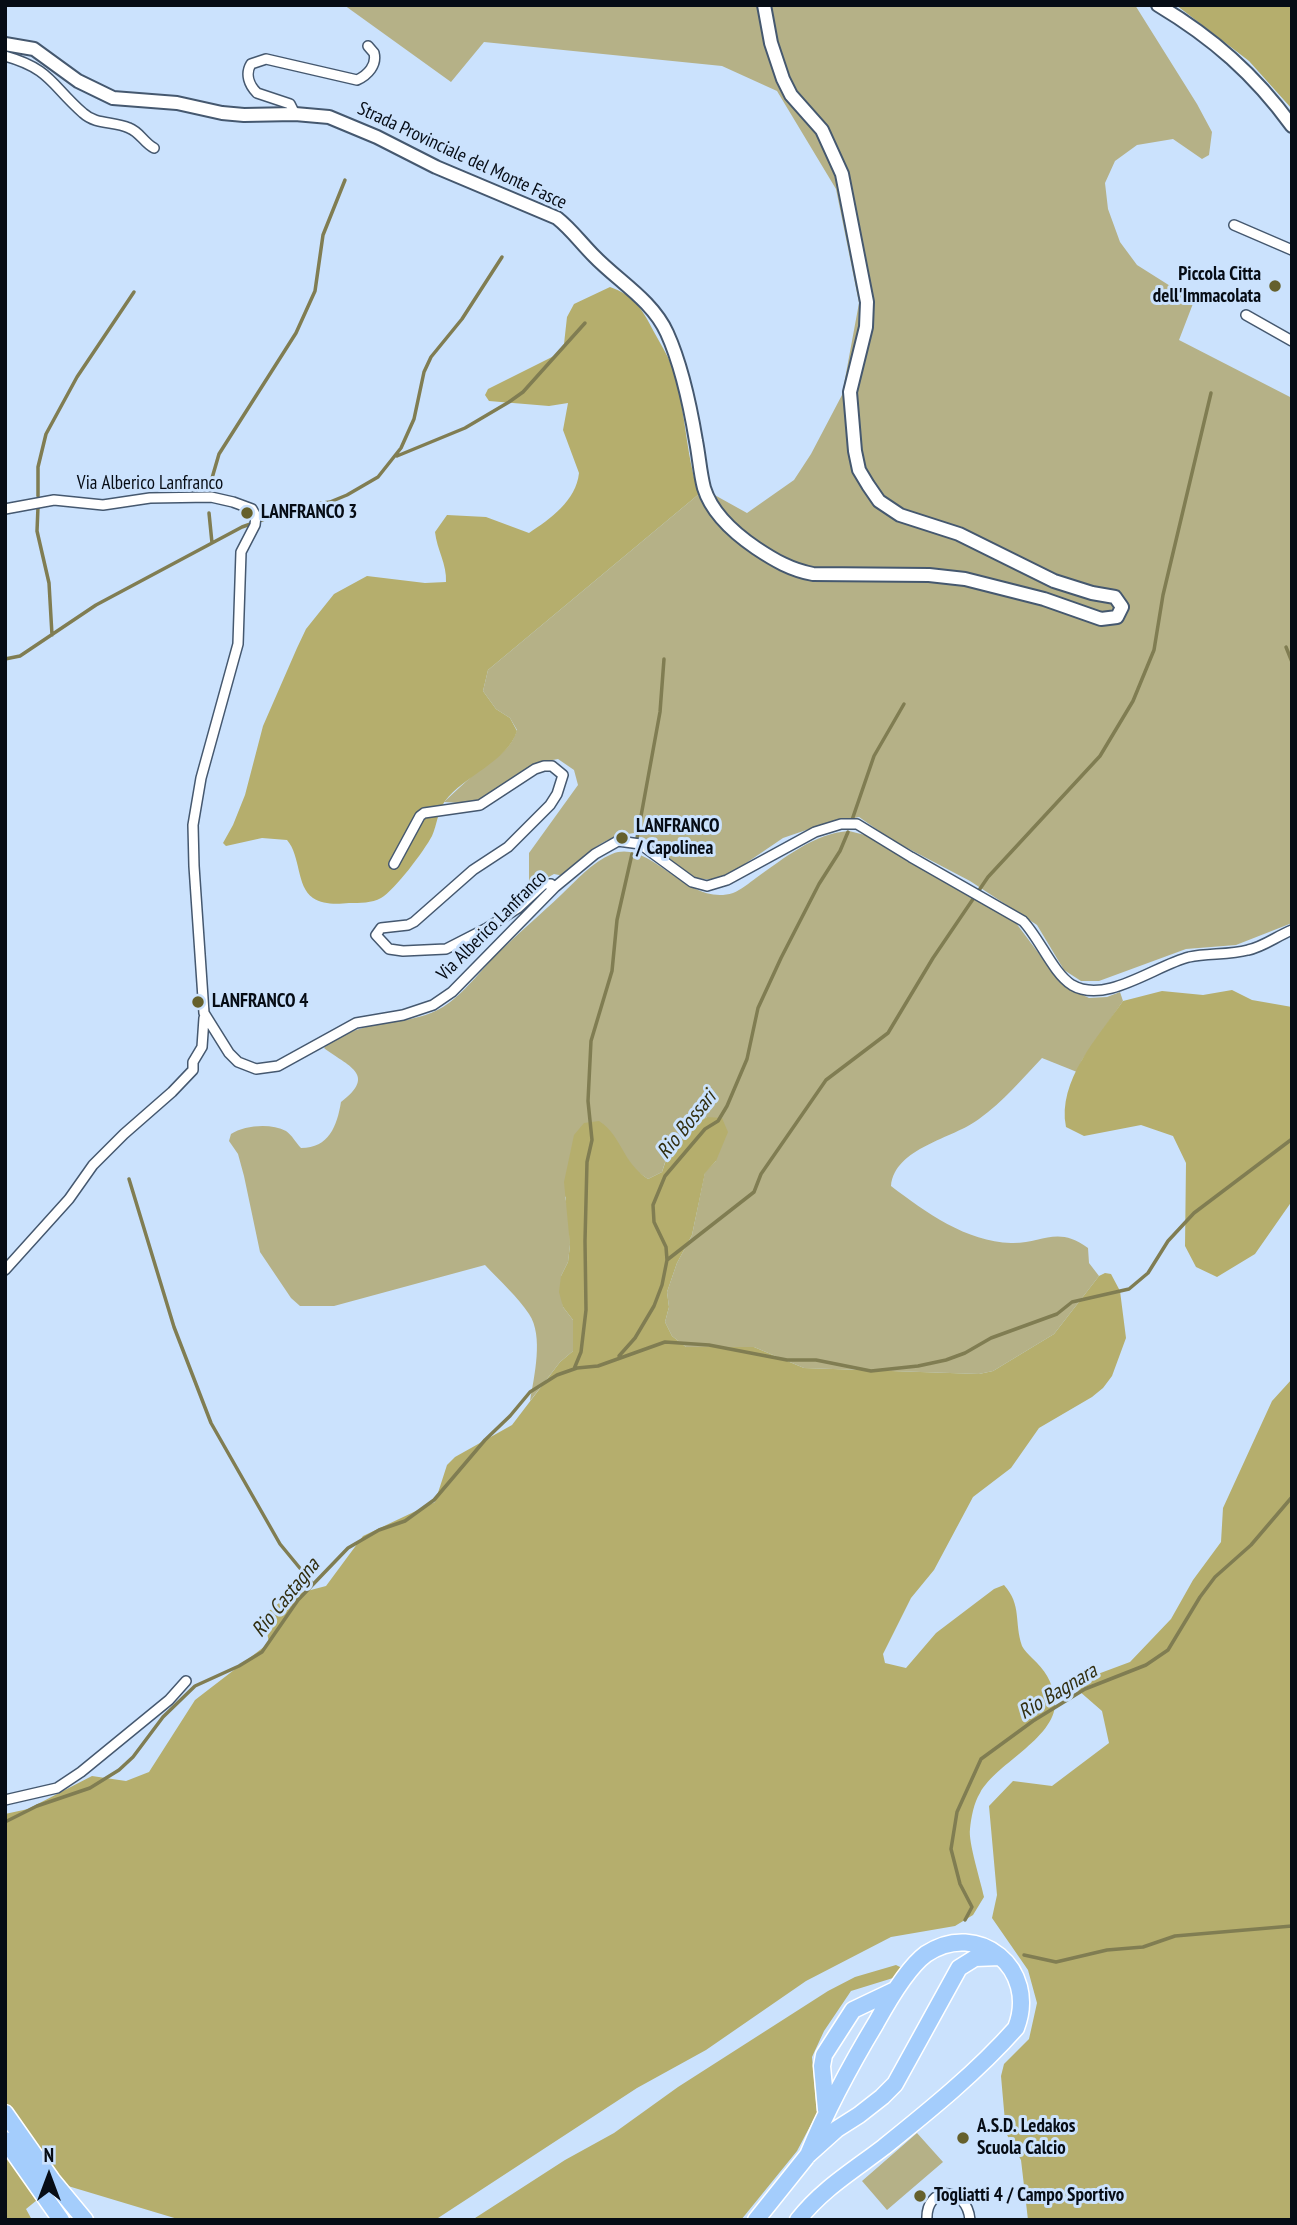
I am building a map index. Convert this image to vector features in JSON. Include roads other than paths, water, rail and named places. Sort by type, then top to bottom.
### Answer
[{"type":"highway","points":[[798,2220],[831,2185],[935,2105],[1016,2028],[1022,2013],[1019,1986],[1010,1965],[975,1942],[949,1942],[924,1955],[895,1990],[826,2110],[808,2155]]},
{"type":"highway","points":[[756,2220],[808,2155],[895,2084],[959,1968],[975,1958],[1000,1957]]},
{"type":"highway","points":[[826,2110],[822,2066],[824,2055],[853,2010],[895,1990]]},
{"type":"highway","points":[[5,2113],[52,2180],[85,2220]]},
{"type":"highway","points":[[5,2140],[61,2220]]},
{"type":"main road","name":"Strada Provinciale del Monte Fasce","points":[[5,44],[34,50],[78,81],[113,98],[177,103],[244,116],[295,114],[329,117],[377,137],[436,167],[557,218],[593,256],[644,300],[666,330],[681,374],[693,423],[704,489],[727,525],[777,562],[796,571],[813,574],[929,575],[965,579],[1044,599],[1101,619],[1117,617],[1122,607],[1115,597],[1054,581],[959,534],[900,514],[879,501],[859,470],[850,392],[866,327],[867,302],[842,174],[822,130],[791,95],[783,79],[771,43],[764,5]]},
{"type":"main road","points":[[1158,5],[1197,29],[1241,66],[1292,126]]},
{"type":"street","points":[[295,114],[289,104],[253,90],[248,73],[251,64],[260,60],[273,60],[357,80],[366,75],[374,63],[374,53],[368,46]]},
{"type":"street","points":[[5,56],[30,63],[41,71],[84,114],[100,122],[128,127],[154,148]]},
{"type":"street","points":[[1234,225],[1292,250]]},
{"type":"street","points":[[1246,315],[1292,341]]},
{"type":"street","name":"Via Alberico Lanfranco","points":[[5,509],[54,499],[103,505],[150,498],[211,497],[252,509],[256,516],[255,525],[241,552],[237,644],[201,778],[193,825],[204,1013],[222,1044],[238,1062],[256,1069],[278,1066],[356,1023],[403,1015],[433,1005],[452,992],[555,887],[595,854],[618,841],[640,844],[692,882],[707,886],[727,880],[815,832],[841,824],[862,826],[911,858],[1012,914],[1036,936],[1066,979],[1083,989],[1102,989],[1126,983],[1187,958],[1248,950],[1292,930]]},
{"type":"street","points":[[394,864],[420,816],[480,805],[535,769],[548,765],[563,775],[557,794],[508,847],[473,870],[421,917],[408,925],[381,928],[376,935],[389,949],[446,949],[518,908],[544,884],[555,887]]},
{"type":"street","points":[[5,1270],[69,1199],[93,1165],[192,1070],[193,1062],[202,1047],[204,1013]]},
{"type":"street","points":[[5,1800],[57,1787],[73,1777],[169,1700],[186,1681]]},
{"type":"street","points":[[927,2220],[929,2206],[935,2197],[944,2194],[955,2195],[964,2201],[970,2220]]},
{"type":"waterway","points":[[210,485],[219,454],[296,333],[315,291],[323,235],[345,180]]},
{"type":"waterway","points":[[5,659],[20,656],[96,605],[242,527],[301,506],[330,502],[378,477],[401,448],[414,419],[424,372],[431,357],[462,319],[502,257]]},
{"type":"waterway","points":[[38,496],[38,467],[46,434],[77,377],[134,292]]},
{"type":"waterway","points":[[397,456],[465,428],[509,402],[523,392],[585,323]]},
{"type":"waterway","points":[[667,1260],[754,1192],[761,1174],[826,1080],[888,1033],[933,958],[988,877],[1100,756],[1133,701],[1154,650],[1163,595],[1211,393]]},
{"type":"waterway","points":[[38,507],[37,531],[49,583],[52,635]]},
{"type":"waterway","points":[[209,513],[212,543]]},
{"type":"waterway","points":[[1286,647],[1292,662]]},
{"type":"waterway","points":[[637,838],[660,712],[664,659]]},
{"type":"waterway","points":[[852,820],[874,756],[904,704]]},
{"type":"waterway","name":"Rio Bossari","points":[[619,1356],[635,1338],[654,1306],[662,1285],[667,1260],[666,1247],[654,1222],[653,1205],[665,1176],[705,1129],[718,1121],[727,1106],[747,1059],[758,1008],[781,958],[848,832]]},
{"type":"waterway","points":[[574,1369],[581,1352],[586,1310],[587,1162],[592,1140],[588,1101],[591,1041],[612,971],[617,920],[632,854]]},
{"type":"waterway","name":"Rio Castagna","points":[[5,1822],[37,1806],[90,1788],[119,1770],[133,1757],[163,1717],[195,1686],[262,1652],[298,1600],[348,1548],[379,1530],[405,1521],[434,1500],[530,1392],[557,1375],[577,1368],[598,1366],[665,1342],[709,1345],[787,1360],[816,1360],[871,1371],[946,1360],[991,1338],[1057,1314],[1072,1302],[1129,1289],[1148,1273],[1168,1241],[1194,1213],[1292,1139]]},
{"type":"waterway","name":"Rio Castagna","points":[[129,1179],[174,1327],[211,1423],[280,1544],[313,1584]]},
{"type":"waterway","name":"Rio Bagnara","points":[[965,1920],[972,1907],[960,1884],[951,1849],[957,1812],[981,1759],[1033,1721],[1085,1689],[1146,1665],[1168,1650],[1215,1577],[1251,1545],[1292,1497]]},
{"type":"waterway","points":[[1024,1955],[1056,1962],[1107,1950],[1143,1947],[1175,1936],[1292,1926]]},
{"type":"place","name":"Piccola Citta dell'Immacolata","points":[[1275,286]]},
{"type":"place","name":"LANFRANCO 3","points":[[247,513]]},
{"type":"place","name":"LANFRANCO / Capolinea","points":[[622,838]]},
{"type":"place","name":"LANFRANCO 4","points":[[198,1002]]},
{"type":"place","name":"A.S.D. Ledakos Scuola Calcio","points":[[963,2138]]},
{"type":"place","name":"Togliatti 4 / Campo Sportivo","points":[[920,2196]]}]
